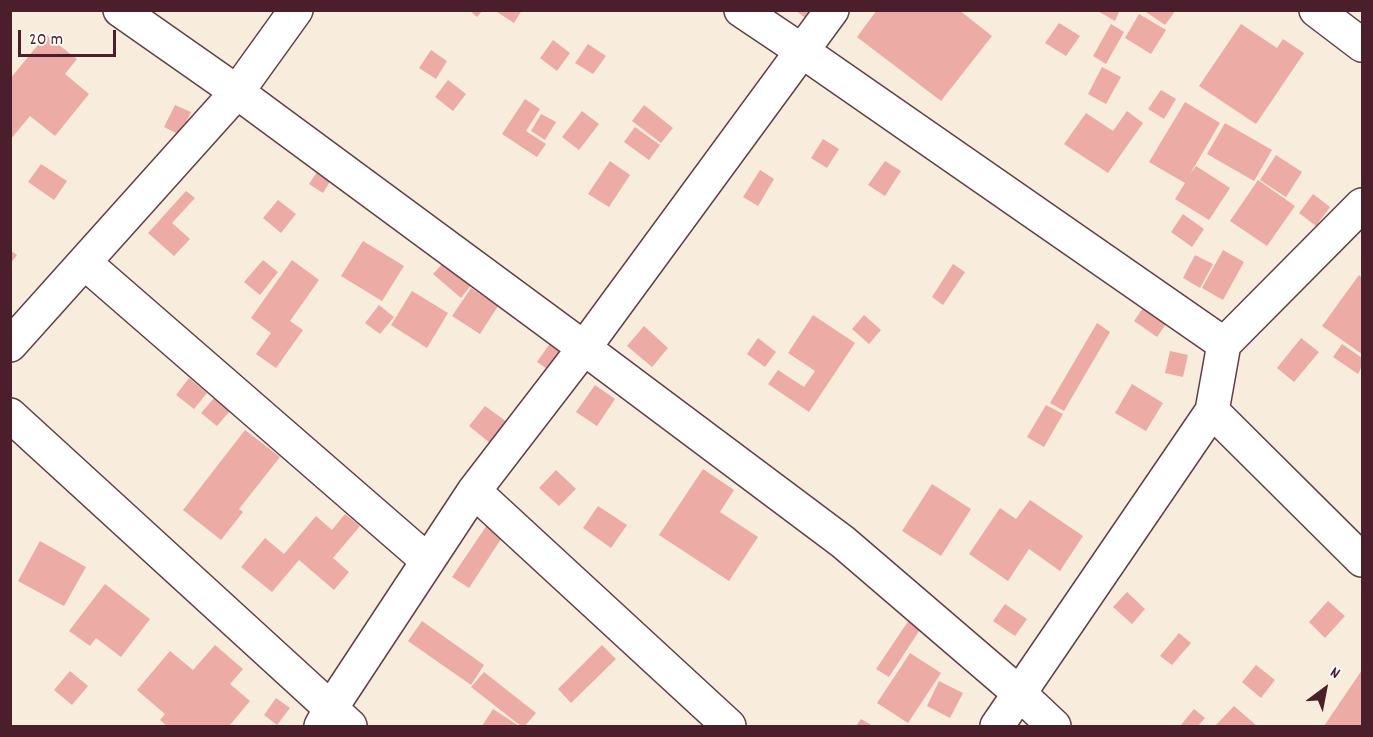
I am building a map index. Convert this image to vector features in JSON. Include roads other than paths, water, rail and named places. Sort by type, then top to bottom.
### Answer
[{"type":"street","points":[[120,10],[237,92],[843,542],[1019,693],[1054,726]]},
{"type":"street","points":[[10,345],[237,92],[296,10]]},
{"type":"street","points":[[741,10],[1224,344]]},
{"type":"street","points":[[10,415],[334,720],[428,561],[474,491],[584,348],[832,10]]},
{"type":"street","points":[[1316,10],[1362,45]]},
{"type":"street","points":[[997,726],[1212,411],[1224,344],[1362,205]]},
{"type":"street","points":[[85,263],[428,561]]},
{"type":"street","points":[[1212,411],[1362,560]]},
{"type":"street","points":[[474,491],[729,726]]}]
